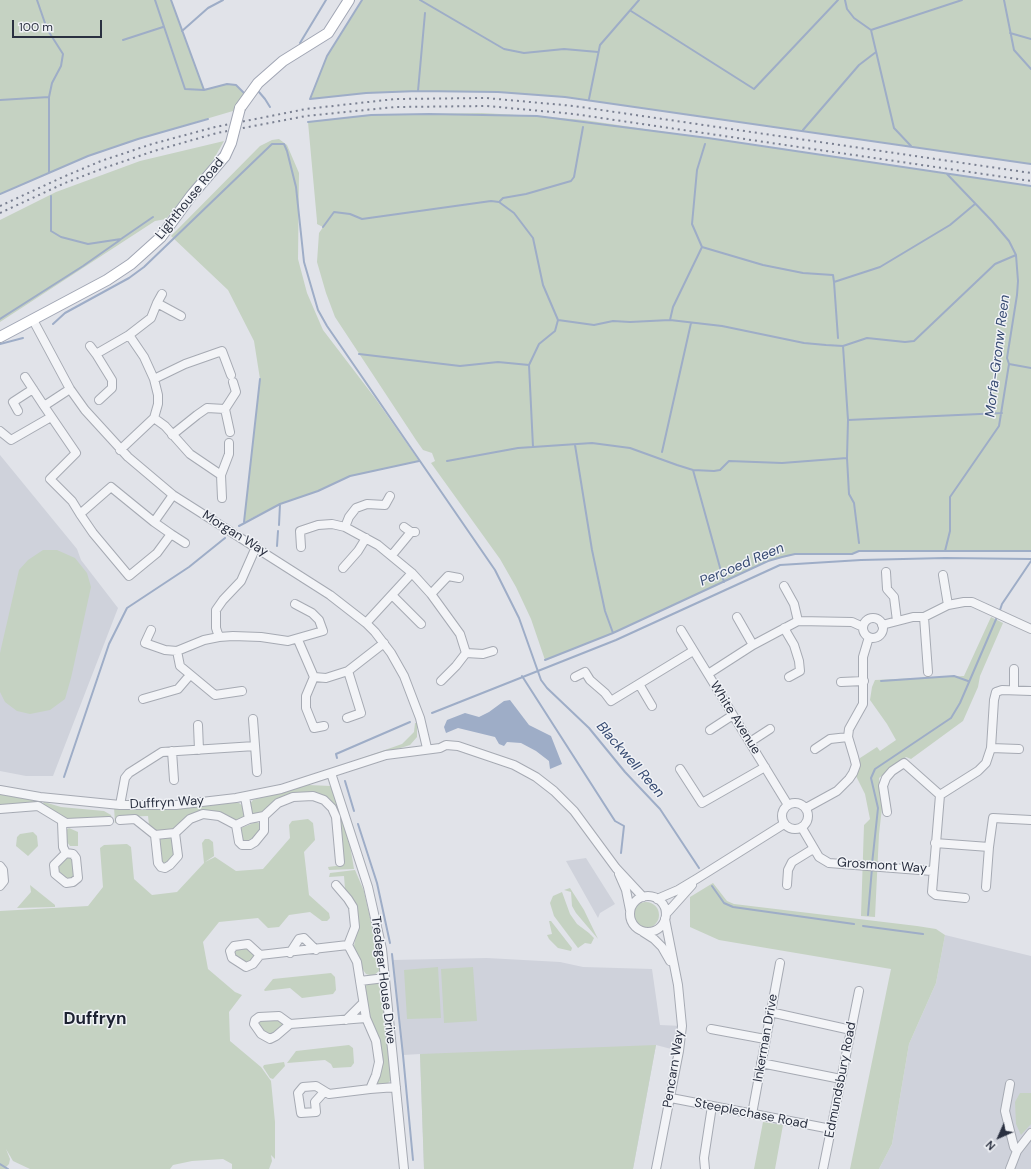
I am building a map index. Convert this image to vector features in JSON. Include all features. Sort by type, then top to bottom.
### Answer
[{"type":"main road","name":"Lighthouse Road","points":[[0,337],[107,280],[146,251],[161,236],[191,196],[225,156],[231,143],[240,108],[258,83],[283,61],[328,33],[349,0]]},
{"type":"street","points":[[96,354],[129,335],[151,318],[162,294]]},
{"type":"street","points":[[157,303],[180,316]]},
{"type":"street","name":"Morgan Way","points":[[33,320],[70,389],[85,410],[120,450],[173,495],[330,596],[366,623],[384,643],[397,663],[411,692],[420,718],[427,748]]},
{"type":"street","points":[[120,450],[154,418],[158,404],[158,395],[154,379],[144,357],[129,335]]},
{"type":"street","points":[[90,346],[112,380],[112,388],[99,400]]},
{"type":"street","points":[[154,379],[185,364],[222,351],[236,392],[225,409],[230,432]]},
{"type":"street","points":[[25,377],[76,453],[50,479],[72,501],[93,533],[129,576],[157,553],[171,534]]},
{"type":"street","points":[[18,411],[13,402],[33,389]]},
{"type":"street","points":[[44,406],[70,389]]},
{"type":"street","points":[[172,435],[207,408],[225,409]]},
{"type":"street","points":[[0,431],[11,440],[51,417]]},
{"type":"street","points":[[154,418],[165,426],[190,454],[221,475]]},
{"type":"street","points":[[222,498],[221,475],[229,454],[229,443]]},
{"type":"street","points":[[80,514],[111,487],[154,522],[185,543]]},
{"type":"street","points":[[154,522],[173,495]]},
{"type":"street","points":[[345,527],[349,517],[356,508],[367,504],[385,505],[390,496]]},
{"type":"street","points":[[301,547],[300,531],[318,525],[332,524],[345,527],[366,538],[392,555],[431,594],[460,634],[466,653]]},
{"type":"street","points":[[392,555],[413,532],[404,527]]},
{"type":"street","points":[[343,568],[360,548],[366,538]]},
{"type":"street","points":[[218,637],[216,628],[216,610],[223,600],[241,581],[256,548]]},
{"type":"street","points":[[886,572],[886,590],[894,598],[897,621]]},
{"type":"street","points":[[366,623],[412,574]]},
{"type":"street","points":[[943,575],[948,605]]},
{"type":"street","points":[[431,594],[448,576],[459,578]]},
{"type":"street","points":[[784,586],[794,604],[798,622]]},
{"type":"street","points":[[392,595],[421,624]]},
{"type":"street","points":[[882,625],[924,617],[948,605],[972,602],[1031,629]]},
{"type":"street","points":[[151,630],[145,643],[165,650],[177,651],[204,640],[218,637],[261,637],[288,642],[327,632],[312,613],[295,604]]},
{"type":"street","points":[[737,617],[753,645]]},
{"type":"street","points":[[924,617],[928,672]]},
{"type":"street","points":[[871,619],[879,620],[883,630],[880,636],[873,638],[865,634],[864,626],[866,622],[871,619]]},
{"type":"street","points":[[708,674],[753,645],[798,622],[852,622],[864,626]]},
{"type":"street","points":[[784,628],[794,645],[800,661],[800,671],[789,677]]},
{"type":"street","name":"White Avenue","points":[[681,630],[788,805]]},
{"type":"street","points":[[806,808],[837,791],[849,779],[856,765],[848,737],[850,729],[863,704],[863,657],[869,637]]},
{"type":"street","points":[[298,640],[314,677],[306,696],[306,708],[314,728],[324,726]]},
{"type":"street","points":[[314,677],[326,678],[348,671],[384,643]]},
{"type":"street","points":[[177,651],[180,666],[215,695],[242,691]]},
{"type":"street","points":[[466,653],[483,654],[494,651]]},
{"type":"street","points":[[575,677],[585,672],[590,680],[605,693],[611,701],[693,651]]},
{"type":"street","points":[[441,681],[466,653]]},
{"type":"street","points":[[1014,669],[1014,690]]},
{"type":"street","points":[[347,718],[361,713],[348,671]]},
{"type":"street","points":[[143,699],[178,689],[190,675]]},
{"type":"street","points":[[840,682],[864,682]]},
{"type":"street","points":[[639,684],[652,706]]},
{"type":"street","points":[[887,812],[883,786],[889,774],[904,763],[940,795],[978,771],[986,763],[991,748],[994,700],[996,692],[1002,690],[1031,691]]},
{"type":"street","points":[[710,730],[733,715]]},
{"type":"street","points":[[253,719],[257,772]]},
{"type":"street","points":[[198,724],[200,750]]},
{"type":"street","points":[[750,742],[770,729]]},
{"type":"street","points":[[815,749],[830,739],[848,737]]},
{"type":"street","points":[[120,805],[122,784],[129,773],[162,752],[256,746]]},
{"type":"street","points":[[331,773],[386,755],[427,748],[440,748],[447,751],[466,750],[490,756],[514,765],[536,777],[554,791],[574,811],[616,868],[643,897],[657,899],[662,903],[666,917]]},
{"type":"street","points":[[991,748],[1019,749]]},
{"type":"street","points":[[172,752],[174,780]]},
{"type":"street","points":[[680,769],[702,803],[765,766]]},
{"type":"street","name":"Duffryn Way","points":[[0,790],[40,797],[120,805],[176,805],[245,797],[281,789],[331,773]]},
{"type":"street","name":"Tredegar House Drive","points":[[331,773],[374,908],[382,949],[404,1169]]},
{"type":"street","name":"Grosmont Way","points":[[802,828],[819,857],[829,863],[932,871],[940,795]]},
{"type":"street","points":[[236,825],[249,819],[264,816],[273,806],[284,799],[307,796],[324,800],[332,808],[336,817],[340,862]]},
{"type":"street","points":[[245,797],[249,819]]},
{"type":"street","points":[[800,803],[806,808],[808,820],[802,828],[794,830],[784,824],[782,818],[783,811],[788,805],[800,803]]},
{"type":"street","points":[[0,817],[4,809],[38,806],[62,822],[109,821]]},
{"type":"street","points":[[120,820],[135,819],[155,835],[176,833],[190,819],[203,814],[219,816],[236,825]]},
{"type":"street","points":[[236,825],[239,842],[244,845],[250,844],[255,842],[264,831],[264,816]]},
{"type":"street","points":[[986,887],[992,818],[1031,820]]},
{"type":"street","points":[[62,822],[63,847],[66,853]]},
{"type":"street","points":[[657,899],[678,890],[784,824]]},
{"type":"street","points":[[155,835],[158,863],[161,867],[165,868],[178,856],[176,833]]},
{"type":"street","points":[[935,843],[989,847]]},
{"type":"street","points":[[787,885],[788,870],[792,862],[813,849]]},
{"type":"street","points":[[0,866],[3,870],[4,881],[0,886]]},
{"type":"street","points":[[616,868],[626,890],[632,923],[643,932],[649,933],[659,929],[666,917],[698,878]]},
{"type":"street","points":[[932,871],[932,892],[936,895],[965,898]]},
{"type":"street","points":[[336,885],[353,907],[354,928],[348,945],[357,962],[366,1018],[375,1035],[378,1053],[378,1068],[370,1089]]},
{"type":"street","points":[[630,910],[635,902],[643,897]]},
{"type":"street","name":"Pencarn Way","points":[[656,1169],[671,1098],[682,1026],[679,992],[666,917]]},
{"type":"street","name":"Pencarn Way","points":[[643,932],[654,938],[662,947],[674,969]]},
{"type":"street","points":[[290,953],[299,939],[304,938],[316,950]]},
{"type":"street","points":[[260,955],[290,953],[348,945]]},
{"type":"street","name":"Inkerman Drive","points":[[752,1114],[780,963]]},
{"type":"street","points":[[360,981],[385,978]]},
{"type":"street","name":"Edmundsbury Road","points":[[823,1169],[858,991]]},
{"type":"street","points":[[346,1020],[363,1003]]},
{"type":"street","points":[[770,1012],[851,1030]]},
{"type":"street","points":[[290,1024],[366,1018]]},
{"type":"street","points":[[711,1029],[765,1039]]},
{"type":"street","points":[[761,1063],[841,1079]]},
{"type":"street","points":[[1010,1084],[1005,1111],[1014,1147],[1017,1151]]},
{"type":"street","points":[[324,1092],[332,1094],[396,1087]]},
{"type":"street","name":"Steeplechase Road","points":[[671,1098],[831,1130]]},
{"type":"street","points":[[705,1169],[704,1158],[712,1106]]},
{"type":"street","points":[[1010,1169],[1017,1151],[1031,1133]]},
{"type":"shaded area","points":[[0,455],[77,549],[81,560],[118,608],[53,776],[26,776],[0,771]]},
{"type":"shaded area","points":[[586,858],[615,904],[600,913],[598,918],[566,861]]},
{"type":"shaded area","points":[[945,935],[1031,956],[1031,1169],[879,1169],[892,1144],[909,1044],[936,983]]},
{"type":"shaded area","points":[[487,958],[560,962],[583,967],[652,969],[660,1025],[682,1026],[679,1051],[656,1045],[633,1169],[424,1169],[420,1054],[403,1055],[393,960]]},
{"type":"green space","points":[[0,0],[171,0],[204,90],[227,84],[236,85],[244,93],[233,111],[138,139],[88,156],[0,194]]},
{"type":"green space","points":[[362,0],[1031,0],[1031,164],[565,97],[498,92],[418,91],[366,93],[310,99],[327,56]]},
{"type":"green space","points":[[482,113],[584,120],[1031,186],[1031,551],[859,551],[852,554],[795,554],[768,561],[613,633],[545,660],[531,619],[516,587],[500,559],[431,463],[435,461],[432,453],[423,450],[335,317],[317,262],[319,233],[323,227],[317,224],[308,122],[371,115]]},
{"type":"green space","points":[[279,139],[287,145],[299,173],[298,259],[307,293],[323,330],[375,398],[419,461],[350,476],[318,491],[280,504],[244,522],[260,379],[254,341],[228,290],[171,236],[260,146],[272,140]]},
{"type":"green space","points":[[224,141],[212,162],[166,219],[155,221],[0,322],[0,220],[56,192],[140,161]]},
{"type":"green space","points":[[43,550],[57,550],[75,558],[87,573],[91,587],[65,699],[50,710],[30,714],[17,711],[5,702],[0,692],[0,653],[19,570],[28,560]]},
{"type":"green space","points":[[991,617],[1003,623],[980,676],[978,687],[963,721],[911,759],[906,757],[879,778],[882,808],[879,834],[875,917],[861,916],[864,825],[870,819],[865,794],[856,776],[860,758],[877,747],[880,751],[896,740],[870,700],[872,687],[875,680],[964,676]]},
{"type":"green space","points":[[415,723],[417,723],[417,737],[410,745],[311,776],[402,744],[414,732]]},
{"type":"green space","points":[[308,785],[331,786],[349,839],[354,869],[329,870],[328,867],[343,865],[340,821],[330,803],[290,795],[275,801],[262,815],[251,812],[249,805],[253,800]]},
{"type":"green space","points":[[0,794],[43,801],[38,806],[0,808]]},
{"type":"green space","points":[[44,802],[61,807],[104,811],[111,815],[113,823],[70,821],[40,806]]},
{"type":"green space","points":[[239,803],[245,808],[244,817],[237,821],[214,812],[174,829],[155,831],[149,825],[148,816],[119,817],[119,822],[115,823],[114,807],[176,809]]},
{"type":"green space","points":[[308,819],[313,823],[315,840],[304,852],[309,895],[329,913],[330,918],[327,921],[322,921],[310,912],[289,915],[279,927],[268,928],[258,918],[219,922],[203,942],[208,969],[235,992],[242,995],[229,1012],[230,1041],[261,1067],[271,1081],[275,1122],[275,1159],[271,1155],[272,1161],[269,1169],[232,1169],[232,1164],[223,1159],[192,1161],[173,1165],[170,1169],[30,1169],[13,1161],[6,1149],[10,1159],[9,1164],[6,1167],[8,1169],[0,1169],[0,911],[88,906],[103,887],[100,848],[104,845],[127,844],[131,847],[134,879],[152,895],[177,892],[204,863],[202,843],[205,839],[209,839],[213,842],[214,856],[205,862],[215,857],[236,871],[263,869],[290,838],[289,825],[292,821]]},
{"type":"green space","points":[[256,822],[261,824],[262,827],[253,841],[242,842],[239,831],[241,828]]},
{"type":"green space","points":[[69,828],[78,832],[78,846],[70,846],[67,842],[66,830]]},
{"type":"green space","points":[[33,832],[37,836],[38,846],[28,856],[16,846],[17,837],[20,834]]},
{"type":"green space","points":[[160,837],[172,837],[175,852],[168,864],[162,864]]},
{"type":"green space","points":[[66,857],[72,857],[74,878],[67,879],[58,870],[58,866]]},
{"type":"green space","points":[[355,870],[364,891],[380,967],[379,971],[373,976],[366,974],[361,967],[354,946],[357,930],[345,889],[344,876],[329,877],[330,873]]},
{"type":"green space","points":[[713,883],[727,901],[734,904],[917,926],[936,929],[945,935],[936,983],[909,1044],[892,1144],[879,1169],[850,1169],[891,969],[719,940],[690,927],[690,897]]},
{"type":"green space","points":[[30,885],[55,905],[55,907],[17,908],[31,892]]},
{"type":"green space","points":[[570,888],[584,910],[598,939],[572,906],[571,892],[564,890]]},
{"type":"green space","points":[[562,892],[570,914],[577,924],[594,938],[591,944],[585,943],[578,948],[554,916],[550,903],[553,896]]},
{"type":"green space","points":[[646,902],[656,905],[659,915],[656,925],[646,928],[636,925],[633,915],[636,905]]},
{"type":"green space","points":[[549,921],[551,921],[572,948],[571,951],[558,948],[549,939],[547,935],[552,934]]},
{"type":"green space","points":[[248,947],[256,957],[249,964],[235,958],[234,950]]},
{"type":"green space","points":[[438,967],[441,1018],[407,1019],[404,970]]},
{"type":"green space","points":[[473,967],[477,1021],[444,1023],[441,969]]},
{"type":"green space","points":[[331,973],[335,977],[336,990],[333,994],[302,998],[290,988],[264,990],[273,979]]},
{"type":"green space","points":[[376,982],[383,988],[392,1079],[386,1085],[378,1085],[376,1083],[378,1076],[364,988],[368,983]]},
{"type":"green space","points":[[279,1018],[283,1023],[274,1035],[266,1035],[258,1025],[262,1019]]},
{"type":"green space","points":[[349,1045],[353,1048],[354,1063],[351,1067],[333,1068],[331,1064],[325,1060],[287,1063],[296,1051]]},
{"type":"green space","points":[[656,1045],[633,1169],[424,1169],[420,1054]]},
{"type":"green space","points":[[284,1062],[285,1066],[273,1079],[270,1078],[263,1067],[264,1065]]},
{"type":"green space","points":[[1020,1093],[1031,1093],[1031,1124],[1021,1135],[1016,1124],[1015,1102]]},
{"type":"green space","points":[[763,1122],[783,1125],[775,1169],[754,1169]]},
{"type":"water","points":[[510,700],[529,725],[551,736],[562,764],[550,769],[549,761],[536,751],[521,743],[507,742],[504,746],[499,744],[495,737],[458,728],[446,733],[444,727],[447,720],[465,713],[479,717],[504,701]]},
{"type":"waterway","points":[[37,0],[47,29],[63,54],[61,66],[52,83],[49,97],[49,172]]},
{"type":"waterway","points":[[155,0],[185,89],[204,90],[227,84],[236,85],[244,93]]},
{"type":"waterway","points":[[171,0],[204,90]]},
{"type":"waterway","points":[[182,31],[208,8],[223,0]]},
{"type":"waterway","points":[[300,43],[326,0]]},
{"type":"waterway","points":[[362,0],[327,56],[310,99],[366,93],[418,91],[498,92],[565,97],[1031,164]]},
{"type":"waterway","points":[[420,0],[504,49],[524,53],[564,49],[598,52]]},
{"type":"waterway","points":[[589,99],[600,45],[639,0]]},
{"type":"waterway","points":[[631,11],[754,89],[838,0]]},
{"type":"waterway","points":[[845,0],[847,9],[854,18],[871,30],[894,128],[911,146]]},
{"type":"waterway","points":[[871,30],[962,0]]},
{"type":"waterway","points":[[1004,0],[1014,50],[1031,69]]},
{"type":"waterway","points":[[418,91],[425,13]]},
{"type":"waterway","points":[[123,40],[163,27]]},
{"type":"waterway","points":[[1010,33],[1031,39]]},
{"type":"waterway","points":[[803,130],[859,65],[876,52]]},
{"type":"waterway","points":[[259,92],[270,107]]},
{"type":"waterway","points":[[0,100],[49,97]]},
{"type":"waterway","points":[[308,122],[371,115],[429,114],[537,116],[708,138],[1031,186]]},
{"type":"waterway","points":[[0,194],[88,156],[138,139],[208,119]]},
{"type":"waterway","points":[[500,201],[503,198],[526,194],[571,181],[574,177],[583,127]]},
{"type":"waterway","points":[[53,324],[65,313],[129,278],[144,267],[272,144],[284,144],[296,187],[304,262],[318,310],[327,326],[495,570],[519,618],[541,680],[547,688],[589,728],[625,772],[660,809],[699,868]]},
{"type":"waterway","points":[[705,144],[697,170],[692,224],[702,247],[763,265],[803,273],[833,275],[834,282]]},
{"type":"waterway","name":"Morfa-Gronw Reen","points":[[945,551],[950,531],[950,497],[999,426],[1009,364],[1007,358],[1018,281],[1016,255],[1009,241],[947,174]]},
{"type":"waterway","points":[[51,196],[51,231],[61,237],[88,244],[121,239],[153,217]]},
{"type":"waterway","points":[[323,227],[334,212],[350,214],[362,219],[491,201],[499,202],[514,213],[533,238],[543,285],[558,320],[594,325],[613,321],[630,322],[670,320],[722,326],[804,343],[843,346],[867,338],[905,342],[914,341],[995,264],[1016,255]]},
{"type":"waterway","points":[[838,338],[834,282],[880,267],[950,225],[975,204]]},
{"type":"waterway","points":[[0,319],[83,266],[120,240]]},
{"type":"waterway","points":[[670,320],[673,307],[702,247]]},
{"type":"waterway","points":[[359,354],[460,366],[498,362],[529,365],[539,344],[555,331],[558,320]]},
{"type":"waterway","points":[[662,452],[691,323]]},
{"type":"waterway","points":[[0,344],[23,338]]},
{"type":"waterway","points":[[843,346],[848,420],[847,458],[849,494],[854,503],[859,543]]},
{"type":"waterway","points":[[1009,364],[1031,368]]},
{"type":"waterway","points":[[529,365],[533,447]]},
{"type":"waterway","points":[[244,522],[260,379]]},
{"type":"waterway","points":[[848,420],[1002,413]]},
{"type":"waterway","points":[[447,461],[518,448],[592,443],[630,448],[693,470],[720,470],[729,461],[782,463],[847,458]]},
{"type":"waterway","points":[[575,445],[592,550],[605,611],[613,633]]},
{"type":"waterway","points":[[239,526],[280,504],[318,491],[350,476],[419,461]]},
{"type":"waterway","points":[[693,470],[724,582]]},
{"type":"waterway","points":[[279,525],[280,504]]},
{"type":"waterway","points":[[277,546],[278,531]]},
{"type":"waterway","points":[[64,777],[109,644],[127,608],[189,567],[225,538]]},
{"type":"waterway","name":"Percoed Reen","points":[[545,660],[613,633],[768,561],[795,554],[852,554],[859,551],[1031,551]]},
{"type":"waterway","points":[[432,713],[616,640],[780,565],[861,560],[945,558],[1031,559]]},
{"type":"waterway","points":[[999,613],[1002,604],[1031,561]]},
{"type":"waterway","points":[[872,864],[878,808],[871,778],[875,769],[951,718],[960,703],[997,617]]},
{"type":"waterway","points":[[522,676],[615,821],[624,826],[621,853]]},
{"type":"waterway","points":[[881,681],[954,676],[968,681]]},
{"type":"waterway","points":[[337,758],[336,754],[410,722]]},
{"type":"waterway","points":[[345,781],[354,811]]},
{"type":"waterway","points":[[358,824],[377,883],[390,943]]},
{"type":"waterway","points":[[868,915],[872,868]]},
{"type":"waterway","name":"Blackwell Reen","points":[[712,886],[724,903],[733,907],[854,924]]},
{"type":"waterway","name":"Blackwell Reen","points":[[863,926],[923,934]]},
{"type":"waterway","points":[[392,954],[413,1160]]},
{"type":"waterway","points":[[0,1164],[8,1169]]},
{"type":"railway","points":[[0,206],[101,161],[152,144],[215,127],[306,109],[395,99],[486,98],[574,106],[1031,173]]},
{"type":"railway","points":[[0,213],[65,183],[104,168],[154,151],[217,133],[306,116],[395,107],[487,106],[574,114],[1031,181]]},
{"type":"district","name":"Duffryn","points":[[95,1020]]}]
